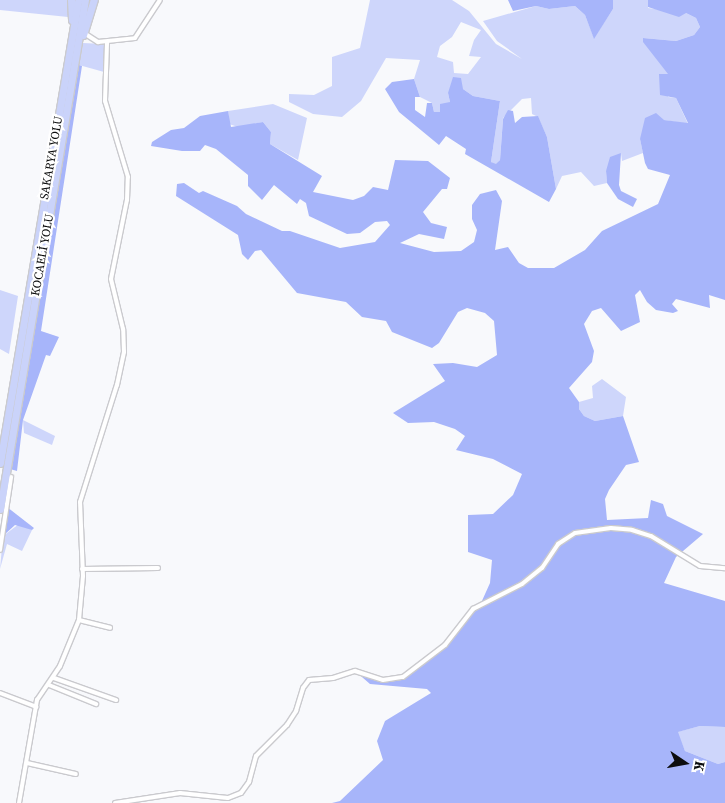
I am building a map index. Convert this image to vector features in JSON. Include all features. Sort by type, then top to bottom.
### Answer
[{"type":"highway","points":[[71,0],[73,30]]},
{"type":"highway","name":"SAKARYA YOLU","points":[[0,463],[78,0]]},
{"type":"highway","name":"KOCAELİ YOLU","points":[[0,510],[85,0]]},
{"type":"highway","points":[[76,59],[94,0]]},
{"type":"street","points":[[84,33],[93,40],[107,42],[139,36],[160,0]]},
{"type":"street","points":[[19,803],[36,707],[54,678],[79,620],[82,569],[81,495],[118,385],[125,346],[111,279],[127,200],[128,177],[105,101],[107,42]]},
{"type":"street","points":[[0,440],[6,426]]},
{"type":"street","points":[[0,550],[11,478]]},
{"type":"street","points":[[115,803],[180,793],[228,798],[241,793],[249,782],[256,756],[287,725],[296,711],[303,688],[309,680],[333,678],[355,671],[382,680],[403,677],[445,645],[473,609],[522,584],[542,568],[558,544],[576,533],[610,528],[632,530],[651,536],[700,566],[725,568]]},
{"type":"street","points":[[82,569],[158,568]]},
{"type":"street","points":[[79,620],[110,628]]},
{"type":"street","points":[[54,678],[116,700]]},
{"type":"street","points":[[49,685],[96,704]]},
{"type":"street","points":[[0,693],[36,707]]},
{"type":"street","points":[[27,763],[76,774]]},
{"type":"shaded area","points":[[0,0],[68,0],[68,17],[0,10]]},
{"type":"shaded area","points":[[370,0],[452,0],[469,11],[496,44],[522,59],[497,41],[483,21],[536,6],[549,9],[575,6],[585,15],[594,38],[613,9],[613,0],[648,0],[648,8],[686,13],[696,18],[700,27],[694,35],[676,41],[643,38],[669,74],[668,97],[676,98],[688,124],[664,120],[640,139],[643,153],[622,161],[621,153],[606,171],[607,183],[594,186],[581,172],[562,176],[556,189],[547,137],[538,117],[532,114],[531,98],[522,99],[503,118],[500,160],[496,165],[491,162],[500,101],[473,96],[463,89],[448,93],[450,102],[441,112],[434,112],[432,103],[420,97],[414,79],[420,60],[386,58],[361,101],[342,117],[313,114],[289,102],[289,94],[314,95],[332,86],[332,57],[360,48]],"holes":[[[461,22],[481,30],[474,40],[469,56],[481,57],[468,74],[454,73],[453,62],[437,57],[440,46],[452,37]]]},
{"type":"shaded area","points":[[508,0],[613,0],[613,9],[594,39],[585,15],[575,6],[549,9],[536,6],[513,11]]},
{"type":"shaded area","points":[[648,0],[725,0],[725,300],[709,295],[710,308],[676,299],[672,304],[678,311],[673,313],[656,310],[647,302],[640,290],[635,295],[640,322],[621,331],[601,308],[592,311],[584,324],[594,351],[592,362],[569,388],[579,402],[579,409],[584,416],[595,421],[623,416],[639,462],[626,465],[609,490],[605,499],[607,520],[648,518],[651,500],[663,504],[667,516],[703,534],[676,557],[664,583],[725,601],[725,727],[700,726],[678,732],[685,751],[718,764],[725,762],[725,803],[332,803],[340,801],[383,760],[377,741],[385,721],[431,693],[427,689],[370,684],[355,671],[383,680],[403,677],[459,630],[481,603],[490,583],[492,560],[468,552],[468,515],[493,514],[513,495],[522,474],[493,459],[456,450],[465,436],[455,429],[434,422],[408,423],[393,413],[445,381],[433,364],[453,363],[477,367],[497,355],[494,321],[485,313],[467,308],[458,312],[439,343],[432,348],[392,332],[386,321],[362,317],[346,302],[297,293],[261,250],[255,251],[248,260],[242,254],[238,235],[176,196],[177,184],[184,183],[199,193],[203,191],[237,206],[246,214],[282,231],[290,231],[340,248],[375,242],[390,225],[387,221],[375,222],[360,233],[347,234],[309,216],[306,203],[300,199],[297,204],[274,185],[262,200],[248,186],[248,175],[216,149],[205,145],[200,151],[182,151],[151,146],[152,142],[171,130],[184,128],[200,116],[228,111],[231,127],[263,122],[271,132],[270,144],[322,176],[313,192],[353,200],[364,196],[373,187],[388,190],[395,160],[428,161],[450,178],[447,189],[442,189],[423,212],[431,223],[447,227],[444,239],[419,234],[400,243],[434,252],[461,251],[474,242],[477,230],[472,219],[472,205],[480,194],[496,190],[502,201],[495,250],[508,247],[519,263],[528,268],[554,268],[585,250],[602,231],[658,204],[670,175],[648,169],[645,163],[640,139],[645,118],[656,113],[664,120],[688,123],[676,98],[660,95],[659,74],[668,74],[643,42],[643,38],[676,41],[694,35],[700,27],[696,18],[686,13],[679,17],[648,7]]},
{"type":"shaded area","points":[[83,43],[104,44],[104,72],[79,65]]},
{"type":"shaded area","points":[[79,65],[82,66],[41,331],[59,337],[50,356],[46,355],[23,420],[17,471],[10,469]]},
{"type":"shaded area","points":[[453,77],[461,78],[463,89],[473,96],[500,101],[491,162],[496,164],[500,160],[503,119],[508,110],[513,111],[515,123],[522,117],[538,116],[547,137],[556,189],[549,202],[465,154],[466,149],[446,136],[439,145],[399,112],[385,89],[392,82],[414,79],[420,97],[415,97],[415,110],[425,117],[427,103],[432,103],[434,112],[440,112],[440,104],[450,102],[448,93]]},
{"type":"shaded area","points":[[273,104],[307,118],[298,160],[270,144],[271,132],[263,122],[238,127],[229,124],[228,111]]},
{"type":"shaded area","points":[[621,153],[619,185],[621,191],[637,199],[633,207],[618,199],[607,183],[606,171],[610,157]]},
{"type":"shaded area","points":[[0,290],[18,296],[9,354],[0,349]]},
{"type":"shaded area","points":[[602,379],[626,397],[623,416],[595,421],[584,416],[579,409],[579,402],[593,398],[592,386]]},
{"type":"shaded area","points":[[23,420],[55,436],[52,445],[24,433]]},
{"type":"shaded area","points":[[7,507],[34,528],[32,530],[15,525],[3,536]]},
{"type":"shaded area","points":[[19,524],[32,530],[22,551],[7,544],[0,569],[3,536]]},
{"type":"shaded area","points":[[700,726],[725,727],[725,762],[718,764],[685,751],[677,732]]}]
